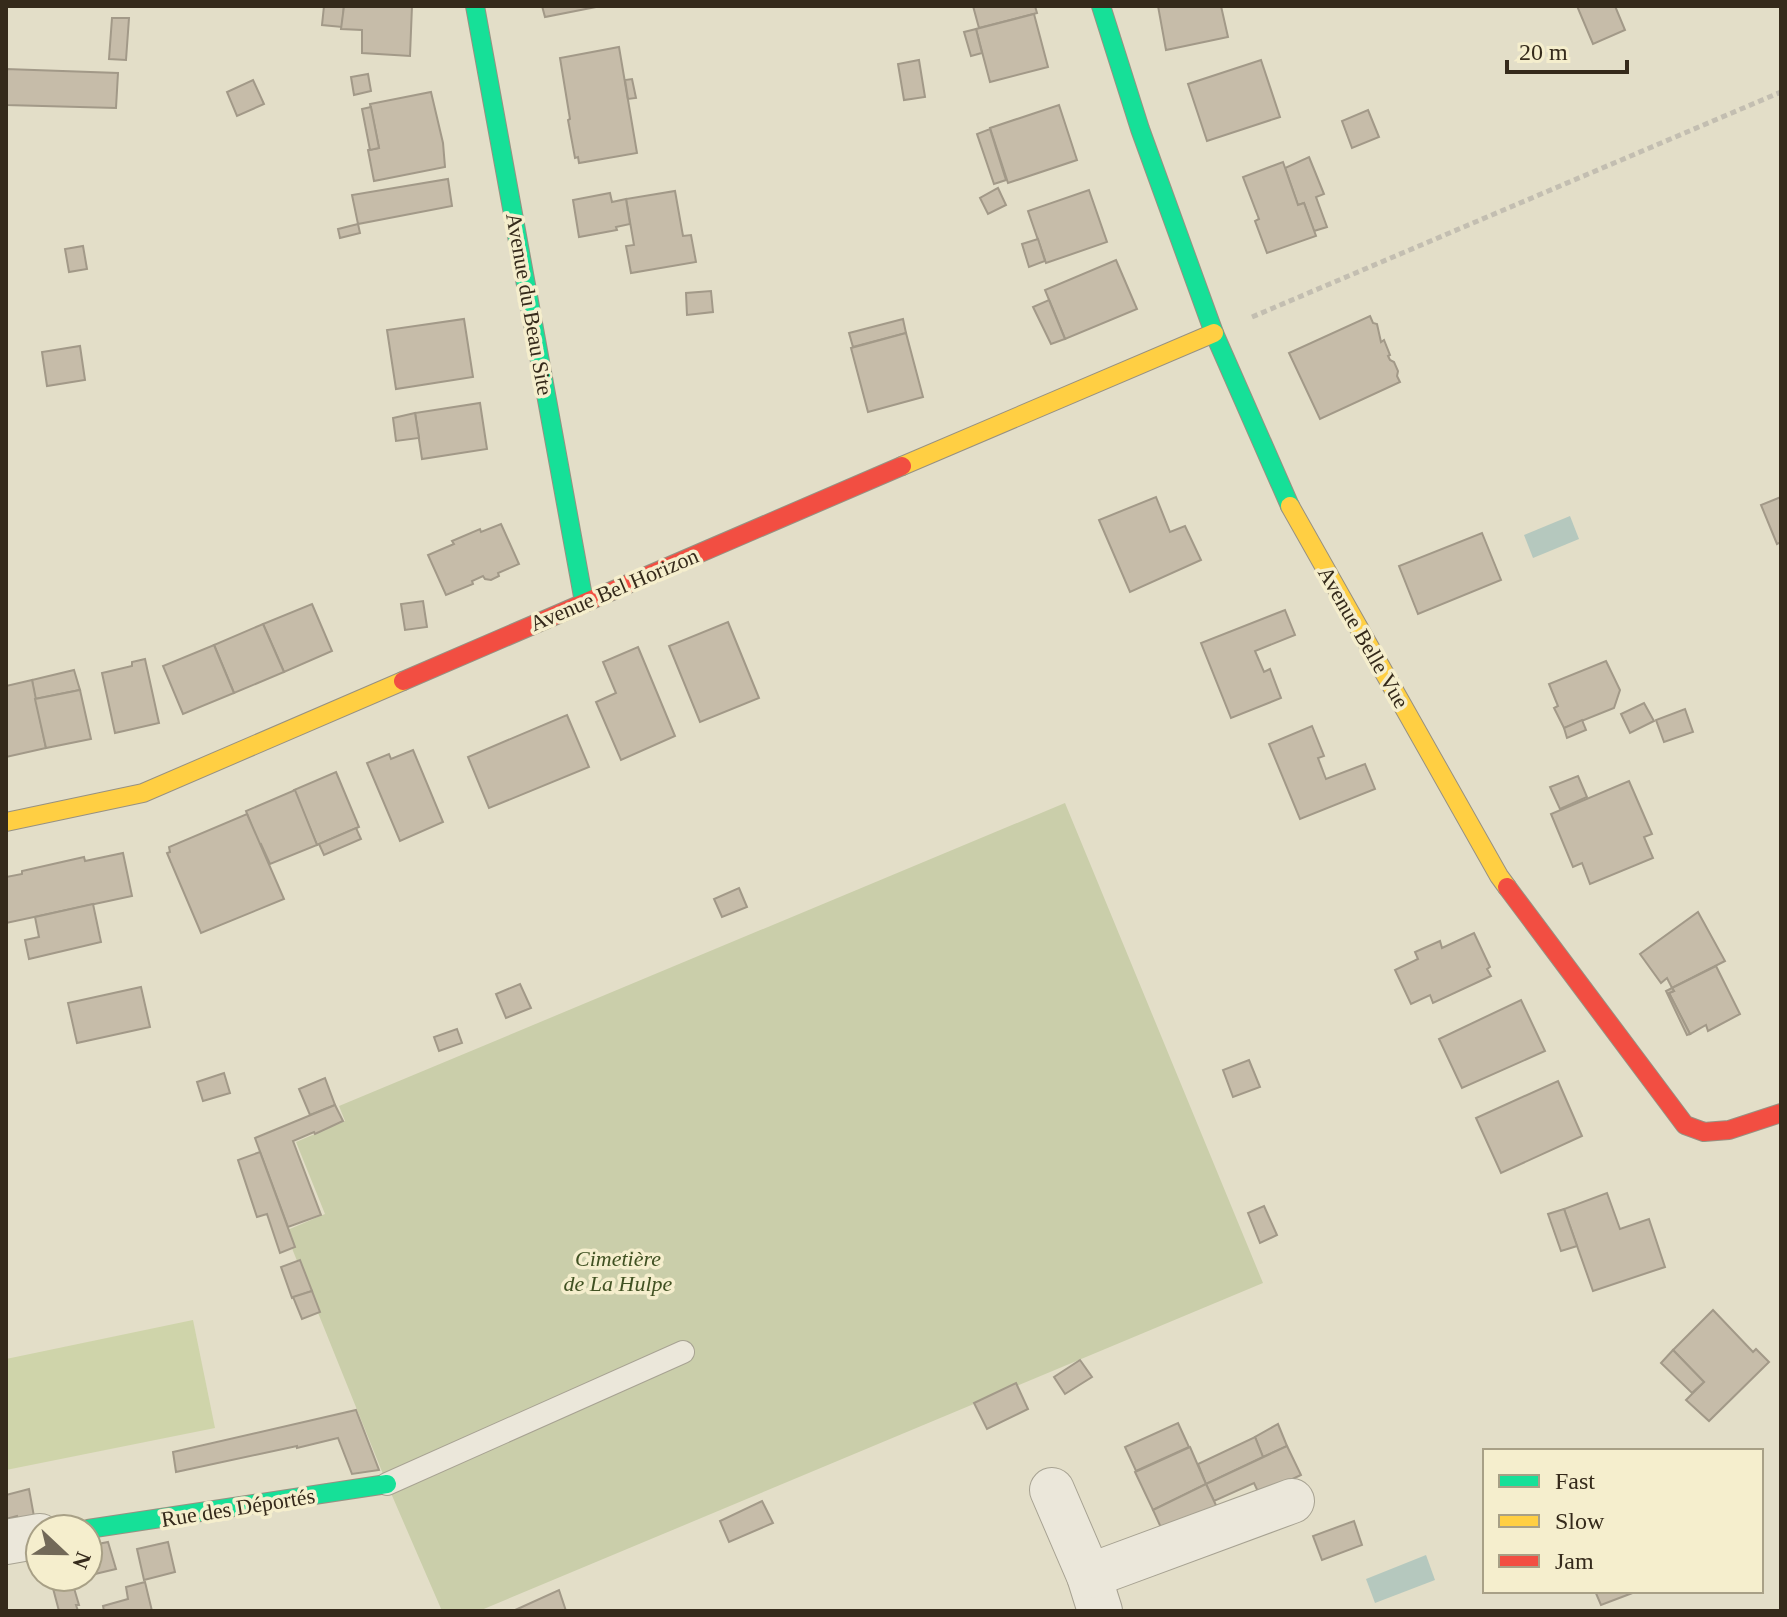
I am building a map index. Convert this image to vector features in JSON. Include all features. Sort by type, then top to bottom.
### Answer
[{"type":"street","name":"Avenue du Beau Site","points":[[475,6],[584,602]]},
{"type":"street","name":"Avenue Belle Vue","points":[[1101,6],[1140,129],[1214,333],[1292,511],[1499,876],[1685,1125],[1704,1132],[1729,1130],[1781,1113]]},
{"type":"street","name":"Avenue Bel Horizon","points":[[6,822],[143,793],[1214,333]]},
{"type":"street","name":"Rue des Déportés","points":[[104,1527],[387,1484]]},
{"type":"street","points":[[1052,1490],[1094,1594],[1292,1501]]},
{"type":"lane","points":[[387,1484],[683,1352]]},
{"type":"path","points":[[1214,333],[1781,92]]},
{"type":"green space","name":"Cimetière de La Hulpe","points":[[1065,803],[1263,1283],[479,1611],[442,1611],[285,1231],[325,1214],[296,1142],[345,1121],[339,1106]]},
{"type":"green space","points":[[193,1320],[215,1428],[6,1470],[6,1359]]},
{"type":"shaded area","points":[[1570,516],[1579,539],[1533,558],[1524,535]]},
{"type":"shaded area","points":[[1426,1555],[1435,1580],[1375,1603],[1366,1579]]},
{"type":"building","points":[[324,6],[344,6],[342,27],[322,25]]},
{"type":"building","points":[[344,6],[412,6],[410,56],[362,53],[362,30],[341,29]]},
{"type":"building","points":[[542,6],[601,6],[545,17]]},
{"type":"building","points":[[973,6],[1035,6],[1037,13],[979,28]]},
{"type":"building","points":[[1158,6],[1221,6],[1228,37],[1166,50]]},
{"type":"building","points":[[1577,6],[1615,6],[1625,30],[1593,44]]},
{"type":"building","points":[[1034,14],[1048,67],[990,82],[976,29]]},
{"type":"building","points":[[112,18],[129,18],[126,60],[109,59]]},
{"type":"building","points":[[976,29],[982,53],[971,56],[964,32]]},
{"type":"building","points":[[619,47],[637,153],[579,163],[578,157],[575,158],[568,120],[560,58]]},
{"type":"building","points":[[919,60],[925,97],[904,100],[898,64]]},
{"type":"building","points":[[1261,60],[1280,117],[1207,141],[1188,84]]},
{"type":"building","points":[[6,69],[118,73],[116,108],[6,105]]},
{"type":"building","points":[[368,74],[371,91],[354,95],[351,77]]},
{"type":"building","points":[[632,79],[636,98],[628,99],[625,80]]},
{"type":"building","points":[[253,80],[264,104],[237,116],[227,92]]},
{"type":"building","points":[[431,92],[443,143],[445,167],[374,181],[368,150],[379,148],[370,104]]},
{"type":"building","points":[[1059,105],[1077,160],[1008,183],[990,128]]},
{"type":"building","points":[[371,107],[379,148],[370,150],[362,109]]},
{"type":"building","points":[[1368,110],[1379,137],[1352,148],[1342,121]]},
{"type":"building","points":[[990,129],[1006,180],[994,184],[977,134]]},
{"type":"building","points":[[1309,157],[1324,194],[1316,197],[1327,227],[1314,231],[1304,203],[1298,205],[1285,168]]},
{"type":"building","points":[[1283,162],[1298,205],[1304,203],[1316,236],[1267,253],[1255,221],[1259,219],[1243,177]]},
{"type":"building","points":[[448,179],[452,206],[358,224],[352,195]]},
{"type":"building","points":[[998,188],[1006,205],[988,214],[980,198]]},
{"type":"building","points":[[1089,190],[1107,242],[1046,263],[1028,211]]},
{"type":"building","points":[[675,191],[683,236],[691,235],[696,262],[631,273],[626,246],[634,245],[626,199]]},
{"type":"building","points":[[610,193],[612,202],[626,199],[630,224],[616,227],[617,230],[579,237],[573,200]]},
{"type":"building","points":[[358,224],[360,233],[340,238],[338,229]]},
{"type":"building","points":[[1038,239],[1045,261],[1029,267],[1022,244]]},
{"type":"building","points":[[83,246],[87,269],[69,272],[65,249]]},
{"type":"building","points":[[1116,260],[1137,309],[1065,339],[1045,290]]},
{"type":"building","points":[[711,291],[713,312],[687,315],[686,293]]},
{"type":"building","points":[[1049,300],[1065,339],[1051,344],[1033,307]]},
{"type":"building","points":[[1370,316],[1377,324],[1381,342],[1384,340],[1400,382],[1320,419],[1289,353]]},
{"type":"building","points":[[464,319],[473,377],[396,389],[387,330]]},
{"type":"building","points":[[903,319],[906,333],[853,347],[849,333]]},
{"type":"building","points":[[906,333],[923,397],[868,412],[851,348]]},
{"type":"building","points":[[80,346],[85,380],[47,386],[42,352]]},
{"type":"building","points":[[480,403],[487,449],[422,459],[415,413]]},
{"type":"building","points":[[415,413],[419,438],[396,441],[393,418]]},
{"type":"building","points":[[1156,497],[1170,532],[1185,526],[1201,560],[1130,592],[1099,520]]},
{"type":"building","points":[[1781,497],[1781,542],[1777,544],[1761,505]]},
{"type":"building","points":[[501,524],[519,564],[498,573],[499,576],[491,580],[483,576],[472,581],[473,584],[446,595],[428,555],[480,529],[481,532]]},
{"type":"building","points":[[1482,533],[1501,580],[1418,614],[1399,566]]},
{"type":"building","points":[[423,601],[427,627],[405,630],[401,604]]},
{"type":"building","points":[[312,604],[332,651],[284,672],[263,624]]},
{"type":"building","points":[[1285,610],[1295,635],[1255,651],[1264,672],[1270,669],[1281,698],[1231,718],[1201,643]]},
{"type":"building","points":[[728,622],[759,698],[700,722],[669,646]]},
{"type":"building","points":[[263,624],[284,672],[234,693],[214,645]]},
{"type":"building","points":[[214,645],[234,693],[183,714],[163,666]]},
{"type":"building","points":[[638,647],[675,736],[621,760],[596,702],[616,693],[603,662]]},
{"type":"building","points":[[145,659],[159,723],[115,733],[102,673],[132,666],[132,662]]},
{"type":"building","points":[[1606,661],[1620,690],[1614,708],[1564,728],[1554,708],[1558,706],[1549,684]]},
{"type":"building","points":[[74,670],[80,690],[35,699],[32,680]]},
{"type":"building","points":[[32,680],[46,748],[6,757],[6,686]]},
{"type":"building","points":[[80,690],[91,739],[46,748],[35,699]]},
{"type":"building","points":[[1644,703],[1654,721],[1630,733],[1621,714]]},
{"type":"building","points":[[1685,709],[1693,732],[1664,742],[1656,720]]},
{"type":"building","points":[[567,715],[589,767],[489,808],[468,757]]},
{"type":"building","points":[[1582,720],[1586,730],[1567,738],[1564,728]]},
{"type":"building","points":[[1312,726],[1324,756],[1318,758],[1326,779],[1365,764],[1375,789],[1300,819],[1269,744]]},
{"type":"building","points":[[413,750],[443,822],[400,841],[367,763],[389,754],[391,759]]},
{"type":"building","points":[[336,772],[359,827],[317,845],[294,790]]},
{"type":"building","points":[[1578,776],[1587,797],[1560,809],[1550,787]]},
{"type":"building","points":[[1629,781],[1652,834],[1644,837],[1653,858],[1590,884],[1582,863],[1573,867],[1551,814]]},
{"type":"building","points":[[295,790],[317,845],[270,864],[246,811]]},
{"type":"building","points":[[247,814],[284,899],[201,933],[167,853],[170,852],[169,847]]},
{"type":"building","points":[[356,828],[361,839],[324,855],[319,844]]},
{"type":"building","points":[[123,853],[132,896],[6,923],[6,877],[84,857],[85,861]]},
{"type":"building","points":[[739,888],[747,907],[722,917],[714,899]]},
{"type":"building","points":[[93,904],[101,942],[29,959],[25,940],[39,937],[35,917]]},
{"type":"building","points":[[1698,912],[1725,961],[1672,988],[1667,978],[1661,983],[1640,954]]},
{"type":"building","points":[[1474,933],[1491,976],[1433,1003],[1430,995],[1411,1004],[1395,970],[1418,959],[1415,952],[1440,941],[1442,948]]},
{"type":"building","points":[[1716,966],[1740,1014],[1708,1031],[1706,1025],[1690,1034],[1669,993],[1674,991],[1672,988]]},
{"type":"building","points":[[520,984],[531,1008],[506,1018],[496,994]]},
{"type":"building","points":[[141,987],[150,1027],[77,1043],[68,1003]]},
{"type":"building","points":[[1672,988],[1674,991],[1669,993],[1690,1034],[1687,1035],[1666,991]]},
{"type":"building","points":[[1521,1000],[1545,1051],[1462,1088],[1439,1039]]},
{"type":"building","points":[[457,1029],[462,1043],[439,1051],[434,1037]]},
{"type":"building","points":[[1249,1060],[1260,1087],[1233,1097],[1223,1070]]},
{"type":"building","points":[[224,1073],[230,1093],[203,1101],[197,1082]]},
{"type":"building","points":[[325,1078],[335,1105],[310,1115],[299,1089]]},
{"type":"building","points":[[1558,1081],[1582,1136],[1501,1173],[1476,1118]]},
{"type":"building","points":[[335,1105],[343,1121],[293,1141],[321,1215],[288,1227],[255,1138]]},
{"type":"building","points":[[260,1152],[295,1247],[280,1253],[267,1214],[257,1217],[238,1160]]},
{"type":"building","points":[[1607,1193],[1620,1229],[1649,1219],[1665,1267],[1593,1291],[1564,1209]]},
{"type":"building","points":[[1264,1206],[1277,1235],[1260,1243],[1248,1213]]},
{"type":"building","points":[[1564,1209],[1577,1246],[1561,1251],[1548,1214]]},
{"type":"building","points":[[300,1260],[312,1291],[292,1298],[281,1267]]},
{"type":"building","points":[[312,1291],[320,1312],[302,1319],[293,1297]]},
{"type":"building","points":[[1713,1310],[1753,1352],[1756,1349],[1769,1362],[1709,1421],[1686,1400],[1704,1382],[1673,1350]]},
{"type":"building","points":[[1673,1350],[1704,1382],[1692,1393],[1661,1363]]},
{"type":"building","points":[[1080,1360],[1092,1377],[1065,1394],[1054,1377]]},
{"type":"building","points":[[1016,1383],[1028,1409],[987,1429],[974,1403]]},
{"type":"building","points":[[356,1410],[379,1470],[352,1474],[338,1438],[176,1472],[173,1452]]},
{"type":"building","points":[[1178,1423],[1189,1447],[1136,1471],[1125,1447]]},
{"type":"building","points":[[1278,1424],[1287,1446],[1263,1457],[1255,1437]]},
{"type":"building","points":[[1255,1437],[1263,1457],[1206,1484],[1198,1464]]},
{"type":"building","points":[[1287,1446],[1301,1475],[1261,1498],[1254,1483],[1214,1501],[1206,1484]]},
{"type":"building","points":[[1190,1447],[1206,1484],[1153,1510],[1135,1472]]},
{"type":"building","points":[[1206,1484],[1222,1518],[1168,1543],[1153,1510]]},
{"type":"building","points":[[29,1489],[33,1513],[24,1513],[24,1524],[19,1525],[17,1516],[6,1519],[6,1495]]},
{"type":"building","points":[[762,1501],[773,1523],[729,1542],[720,1521]]},
{"type":"building","points":[[1354,1521],[1362,1545],[1322,1560],[1313,1536]]},
{"type":"building","points":[[108,1542],[116,1569],[104,1572],[104,1543]]},
{"type":"building","points":[[168,1542],[175,1572],[144,1580],[137,1549]]},
{"type":"building","points":[[145,1582],[152,1611],[104,1611],[103,1606],[128,1599],[126,1587]]},
{"type":"building","points":[[559,1590],[566,1611],[513,1611]]},
{"type":"building","points":[[54,1593],[75,1593],[78,1611],[59,1611]]},
{"type":"building","points":[[1596,1593],[1632,1593],[1601,1605]]},
{"type":"traffic: fast","points":[[475,6],[584,602]]},
{"type":"traffic: fast","points":[[1101,6],[1140,129],[1214,333],[1290,506]]},
{"type":"traffic: fast","points":[[104,1527],[387,1484]]},
{"type":"traffic: slow","points":[[902,466],[1214,333]]},
{"type":"traffic: slow","points":[[1290,506],[1507,887]]},
{"type":"traffic: slow","points":[[6,822],[143,793],[403,681]]},
{"type":"traffic: jam","points":[[403,681],[902,466]]},
{"type":"traffic: jam","points":[[1507,887],[1685,1125],[1704,1132],[1729,1130],[1781,1113]]}]
